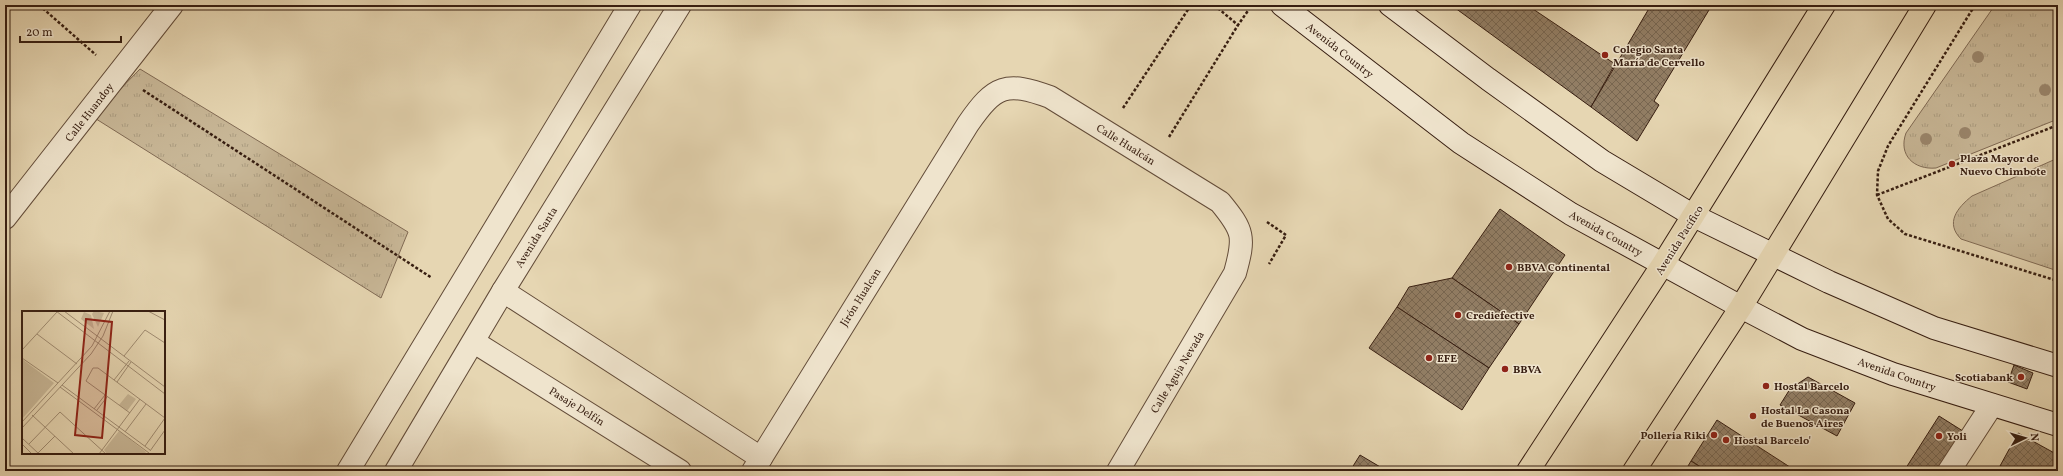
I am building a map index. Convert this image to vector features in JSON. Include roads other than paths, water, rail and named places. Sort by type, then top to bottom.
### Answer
[{"type":"main road","name":"Avenida Pacífico","points":[[1528,471],[1694,216],[1824,5]]},
{"type":"main road","points":[[1634,471],[1741,307],[1925,5]]},
{"type":"street","name":"Calle Huandoy","points":[[5,218],[119,75],[172,5]]},
{"type":"street","points":[[348,471],[630,5]]},
{"type":"street","name":"Avenida Santa","points":[[396,471],[503,291],[680,5]]},
{"type":"street","name":"Avenida Country","points":[[1282,5],[1460,143],[1571,214],[1741,307],[1812,343],[1893,374],[2058,425]]},
{"type":"street","points":[[1390,5],[1488,79],[1602,161],[1694,216],[1829,282],[1934,328],[2058,366]]},
{"type":"street","name":"Calle Hualcán","points":[[968,124],[983,102],[1003,88],[1027,88],[1050,97],[1220,202],[1237,222],[1242,246],[1235,273]]},
{"type":"street","name":"Jirón Hualcan","points":[[757,465],[968,124]]},
{"type":"street","name":"Calle Aguja Nevada","points":[[1118,471],[1235,273]]},
{"type":"street","points":[[503,291],[757,465]]},
{"type":"street","name":"Pasaje Delfín","points":[[474,342],[680,471]]},
{"type":"street","points":[[1949,471],[1992,405]]},
{"type":"place","name":"Colegio Santa María de Cervello","points":[[1605,55]]},
{"type":"place","name":"Plaza Mayor de Nuevo Chimbote","points":[[1952,164]]},
{"type":"place","name":"BBVA Continental","points":[[1509,267]]},
{"type":"place","name":"Crediefective","points":[[1458,315]]},
{"type":"place","name":"EFE","points":[[1429,358]]},
{"type":"place","name":"BBVA","points":[[1505,369]]},
{"type":"place","name":"Scotiabank","points":[[2021,377]]},
{"type":"place","name":"Hostal Barcelo","points":[[1766,386]]},
{"type":"place","name":"Hostal La Casona de Buenos Aires","points":[[1753,416]]},
{"type":"place","name":"Polleria Riki","points":[[1714,435]]},
{"type":"place","name":"Yoli","points":[[1939,436]]},
{"type":"place","name":"Hostal Barcelo'","points":[[1726,440]]}]
